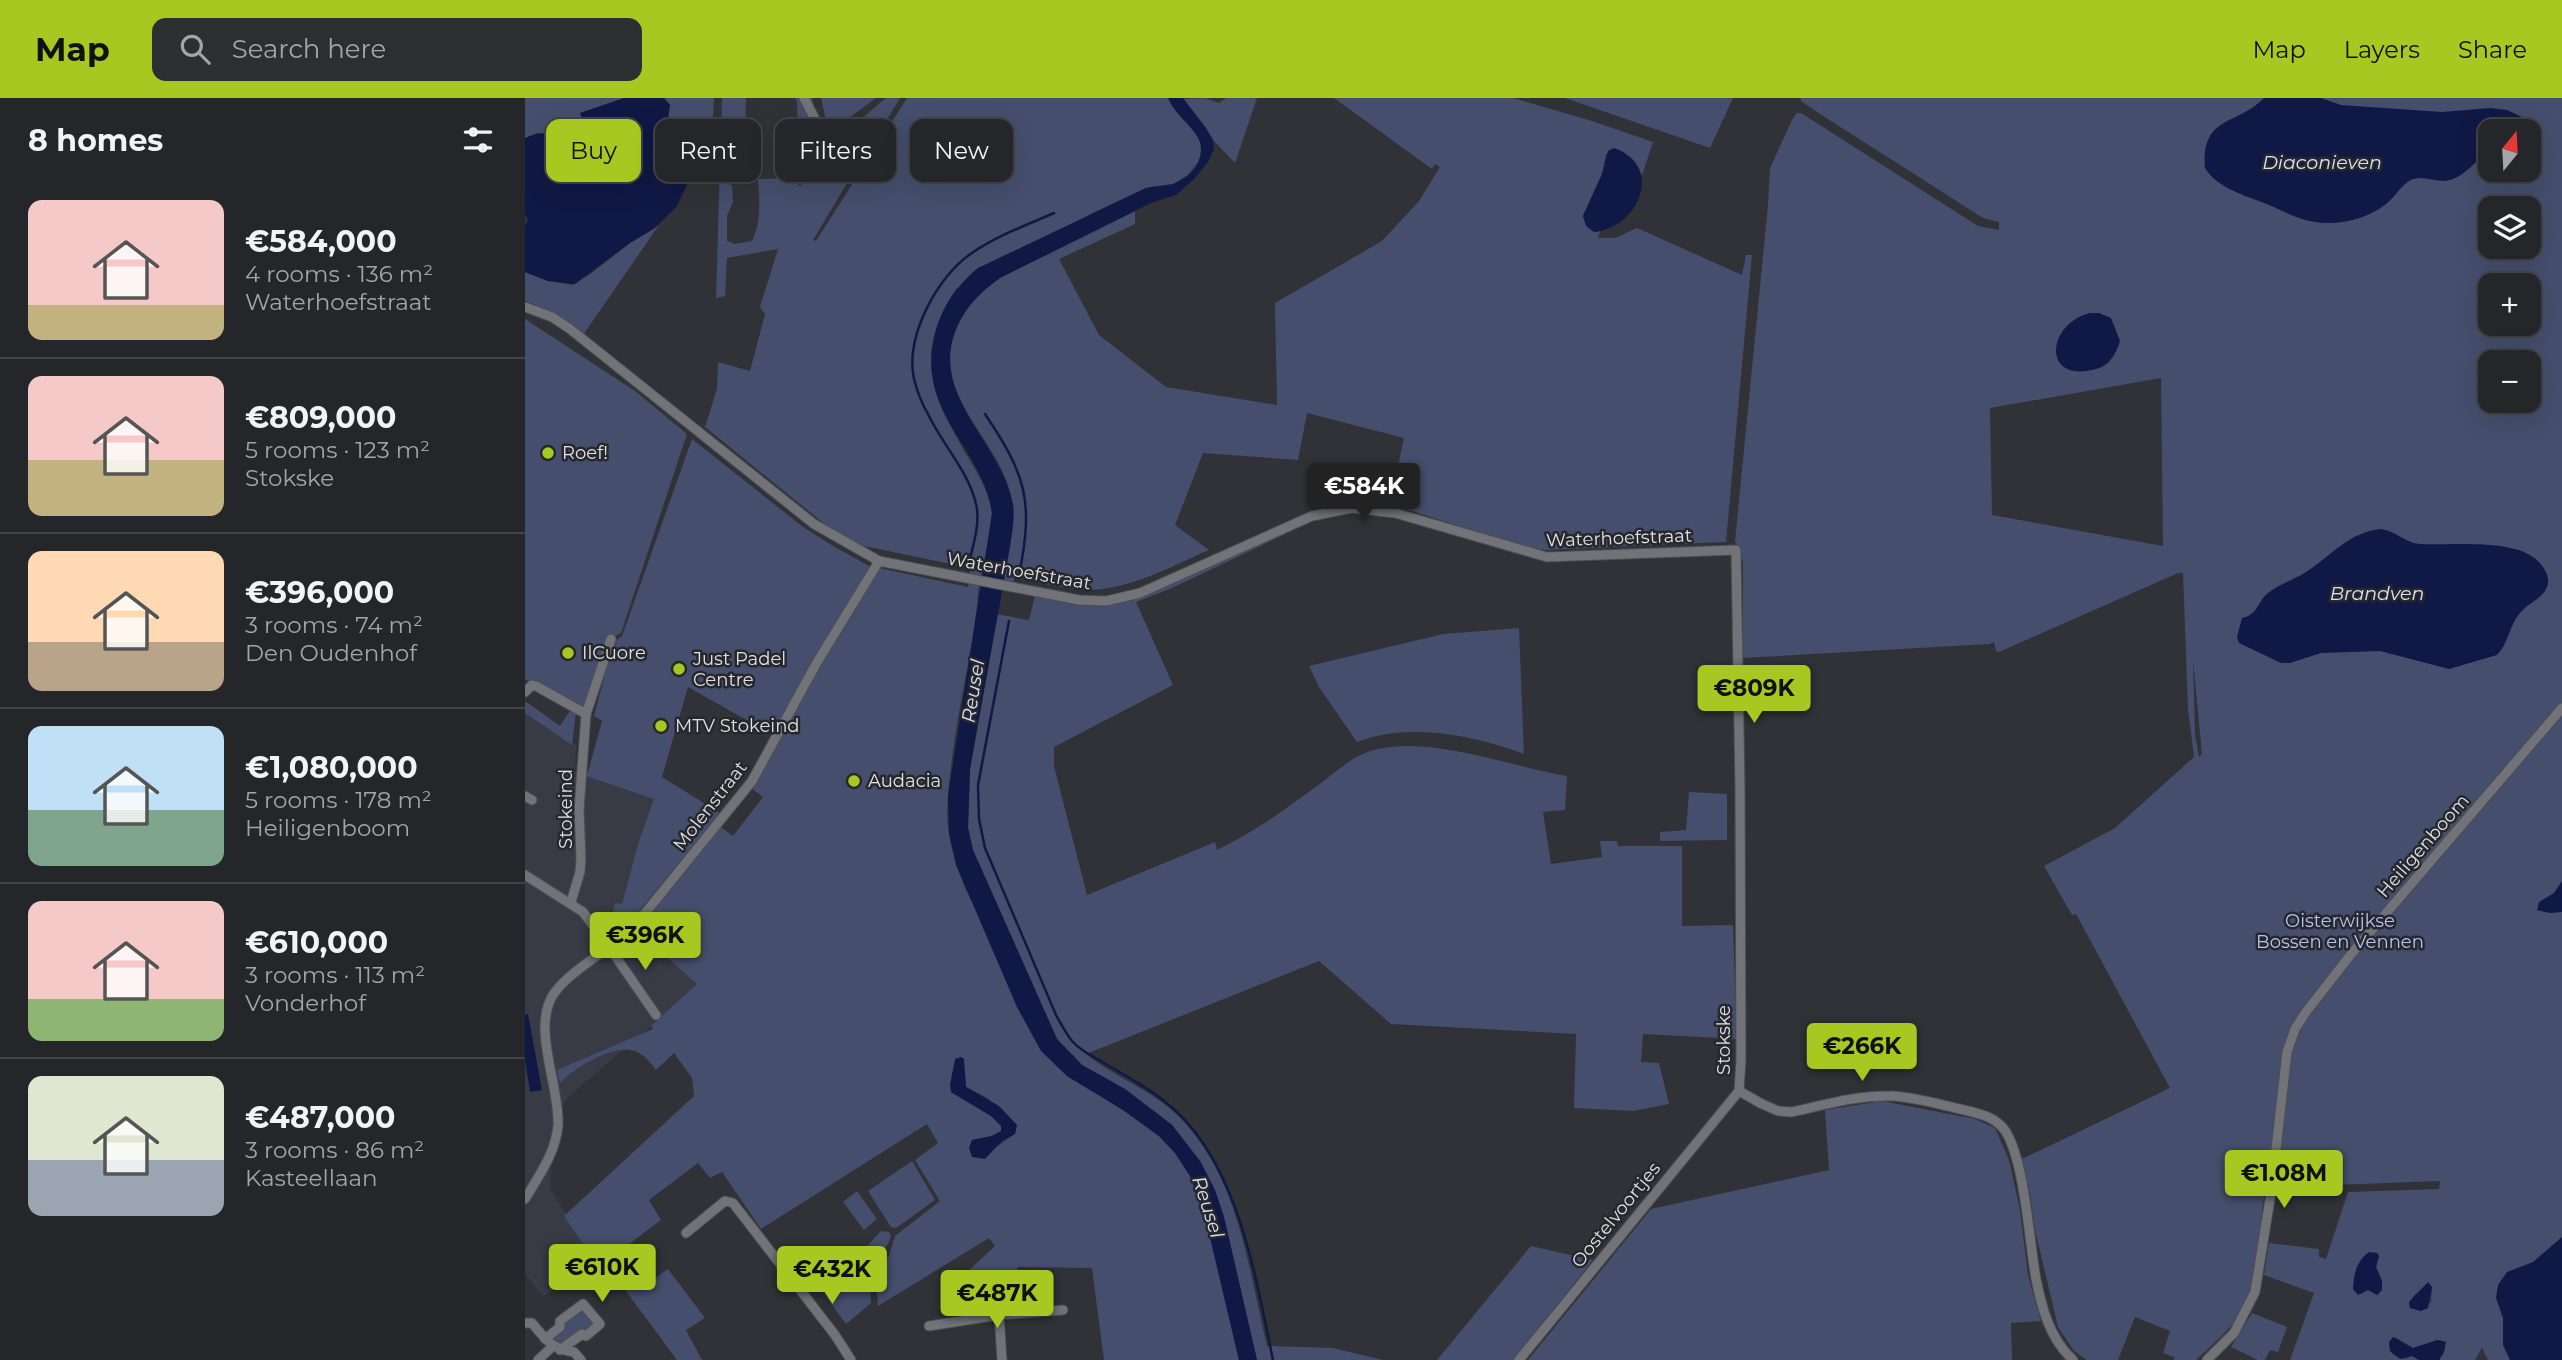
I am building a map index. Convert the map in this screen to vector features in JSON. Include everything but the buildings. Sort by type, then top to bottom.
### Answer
[{"type":"street","points":[[804,98],[815,119]]},
{"type":"street","name":"Waterhoefstraat","points":[[525,307],[551,317],[570,329],[698,434],[814,524],[879,561],[973,580],[1093,602],[1123,598],[1140,593],[1311,516],[1351,508],[1395,513],[1547,558],[1736,550]]},
{"type":"street","name":"Stokske","points":[[1736,550],[1740,789],[1739,1091],[1778,1111],[1791,1112],[1837,1102],[1889,1096],[1947,1106],[1996,1121],[2005,1130],[2015,1155],[2039,1293],[2047,1322],[2060,1345],[2073,1360]]},
{"type":"street","name":"Molenstraat","points":[[525,1199],[545,1167],[555,1142],[558,1123],[545,1028],[546,1010],[554,992],[629,932],[752,781],[822,654],[879,561]]},
{"type":"street","name":"Stokeind","points":[[571,902],[580,872],[579,810],[586,714],[611,639]]},
{"type":"street","points":[[525,692],[532,685],[536,686],[586,714]]},
{"type":"street","name":"Heiligenboom","points":[[2207,1360],[2234,1333],[2255,1292],[2271,1193],[2287,1052],[2295,1029],[2320,992],[2352,953],[2562,708]]},
{"type":"street","points":[[525,875],[583,912],[656,1015]]},
{"type":"street","name":"Oostelvoortjes","points":[[1519,1360],[1739,1091]]},
{"type":"street","points":[[686,1233],[725,1201],[733,1203],[835,1335],[851,1360]]},
{"type":"street","points":[[538,1360],[582,1334],[586,1336],[600,1324],[583,1304],[560,1321],[560,1327],[545,1339]]},
{"type":"street","points":[[929,1326],[999,1315],[1062,1310]]},
{"type":"street","points":[[999,1315],[1002,1360]]},
{"type":"street","points":[[525,1323],[532,1323],[545,1339],[557,1348],[574,1352],[581,1360]]},
{"type":"shaded area","points":[[525,711],[576,745],[575,772],[655,799],[627,920],[700,984],[570,1095],[553,1119],[550,1188],[593,1259],[543,1297],[525,1273]]},
{"type":"green space","points":[[525,98],[624,98],[580,114],[582,119],[546,119],[546,134],[537,133],[525,138]]},
{"type":"green space","points":[[664,98],[714,98],[713,119],[669,119],[670,105]]},
{"type":"green space","points":[[722,98],[746,98],[746,119],[721,119]]},
{"type":"green space","points":[[795,98],[812,98],[815,119],[797,119]]},
{"type":"green space","points":[[821,98],[876,98],[848,119],[825,119]]},
{"type":"green space","points":[[886,98],[900,98],[887,119],[861,119]]},
{"type":"green space","points":[[907,98],[1168,98],[1202,145],[1199,161],[1188,175],[1173,184],[1146,188],[1097,211],[956,289],[943,312],[931,354],[936,392],[954,432],[983,483],[992,511],[990,539],[981,576],[970,574],[970,568],[859,545],[827,526],[705,427],[717,389],[718,362],[750,371],[765,314],[760,307],[778,249],[727,258],[725,296],[716,298],[719,182],[732,185],[733,202],[727,216],[727,241],[735,244],[752,241],[757,226],[758,182],[761,182],[761,179],[796,182],[800,186],[803,182],[848,182],[813,240],[816,241],[854,182],[896,182],[896,119],[894,119]]},
{"type":"green space","points":[[1205,98],[1219,103],[1226,98],[1257,98],[1235,163],[1213,140],[1183,99]]},
{"type":"green space","points":[[1334,98],[1513,98],[1653,142],[1642,175],[1633,160],[1619,150],[1606,154],[1602,174],[1583,216],[1594,232],[1600,231],[1598,238],[1615,238],[1637,228],[1742,275],[1746,255],[1752,255],[1726,542],[1546,550],[1525,547],[1390,504],[1404,438],[1307,413],[1298,460],[1203,453],[1175,525],[1209,550],[1151,576],[1105,589],[1071,589],[1015,577],[1013,582],[1003,580],[1010,545],[1011,497],[1000,466],[967,412],[952,375],[950,355],[954,334],[967,309],[1000,278],[1135,211],[1135,224],[1059,259],[1099,335],[1166,387],[1277,405],[1275,303],[1382,241],[1419,201],[1440,167],[1435,164],[1432,169]]},
{"type":"green space","points":[[1565,98],[1733,98],[1710,148]]},
{"type":"green space","name":"Oisterwijkse Bossen en Vennen","points":[[1801,98],[2562,98],[2562,1360],[2488,1360],[2482,1348],[2475,1360],[2439,1360],[2444,1352],[2445,1342],[2440,1340],[2413,1348],[2395,1337],[2389,1345],[2392,1354],[2404,1359],[2412,1356],[2419,1360],[2290,1360],[2314,1293],[2264,1275],[2269,1243],[2319,1249],[2319,1257],[2326,1259],[2348,1192],[2439,1189],[2440,1181],[2281,1187],[2277,1184],[2279,1175],[2268,1172],[2250,1293],[2234,1322],[2196,1360],[2174,1360],[2174,1357],[2163,1353],[2170,1331],[2135,1317],[2118,1360],[2087,1360],[2074,1351],[2058,1327],[2035,1230],[2022,1159],[2170,1088],[2076,914],[2072,915],[2044,866],[2115,828],[2194,757],[2188,709],[2183,573],[1999,652],[1996,651],[1994,642],[1743,658],[1743,563],[1735,541],[1770,168],[1792,120],[1797,113],[1801,113],[1978,226],[1999,230],[1999,222],[1983,218],[1801,101]],"holes":[[[2161,378],[2163,546],[1992,515],[1990,408]],[[2193,660],[2202,754],[2199,757],[2195,735]],[[2377,1253],[2379,1256],[2376,1267],[2382,1281],[2382,1290],[2377,1295],[2368,1290],[2361,1294],[2354,1290]],[[2432,1287],[2431,1302],[2421,1311],[2409,1307],[2414,1295]]]},
{"type":"green space","points":[[659,225],[583,335],[525,301],[525,272],[548,281],[572,285]]},
{"type":"green space","points":[[525,319],[635,391],[687,434],[621,633],[607,640],[584,709],[525,679]]},
{"type":"green space","points":[[692,439],[803,527],[871,567],[771,734],[688,687],[662,777],[720,813],[635,916],[611,935],[608,931],[615,903],[622,904],[639,841],[654,799],[583,775],[588,772],[602,721],[594,716],[613,643],[622,636]]},
{"type":"green space","points":[[1290,532],[1172,588],[1136,602],[1173,685],[1054,747],[1054,766],[1087,895],[1215,842],[1217,850],[1268,821],[1359,756],[1387,747],[1412,746],[1466,753],[1567,776],[1565,810],[1543,812],[1551,864],[1602,857],[1600,841],[1617,841],[1618,846],[1682,846],[1682,926],[1733,925],[1737,1039],[1643,1034],[1641,1062],[1659,1063],[1669,1104],[1633,1111],[1574,1108],[1576,1034],[1391,1024],[1319,961],[1086,1054],[1165,1104],[1196,1136],[1213,1163],[1227,1191],[1237,1222],[1267,1346],[1333,1348],[1383,1360],[1257,1360],[1224,1217],[1215,1190],[1200,1161],[1172,1125],[1125,1089],[1082,1065],[1057,1039],[973,850],[968,828],[970,770],[996,614],[1029,620],[1035,595],[1101,604],[1132,599]]},
{"type":"green space","points":[[879,568],[968,587],[969,582],[979,584],[948,796],[949,834],[958,869],[966,890],[1067,1076],[1123,1110],[1159,1136],[1175,1153],[1190,1176],[1205,1216],[1239,1360],[1104,1360],[1092,1268],[1018,1267],[1016,1276],[955,1283],[995,1246],[989,1238],[878,1306],[875,1276],[878,1267],[889,1256],[895,1236],[940,1201],[915,1160],[938,1143],[927,1124],[761,1229],[722,1172],[710,1178],[698,1163],[649,1200],[661,1220],[616,1254],[642,1287],[668,1269],[705,1318],[686,1330],[702,1360],[677,1360],[608,1267],[602,1271],[564,1216],[694,1096],[692,1078],[674,1053],[656,1070],[638,1052],[622,1050],[592,1060],[560,1083],[557,1070],[653,1029],[651,1026],[697,984],[636,930],[721,827],[733,836],[763,797],[751,788],[813,677]],"holes":[[[965,1073],[966,1087],[989,1099],[1014,1134],[998,1146],[972,1140],[992,1136],[1001,1131],[1002,1126],[991,1116],[951,1092]]]},
{"type":"green space","points":[[1519,628],[1524,754],[1484,741],[1441,733],[1398,733],[1357,742],[1319,687],[1309,666],[1443,634]]},
{"type":"green space","points":[[525,701],[560,726],[571,709],[576,712],[572,745],[525,713]]},
{"type":"green space","points":[[1689,792],[1727,794],[1727,840],[1660,841],[1660,832],[1686,830]]},
{"type":"green space","points":[[1882,1101],[1975,1119],[1995,1128],[2009,1160],[2020,1210],[2028,1275],[2041,1321],[2011,1323],[2012,1360],[1528,1360],[1651,1209],[1829,1170],[1825,1110]]},
{"type":"green space","points":[[912,1161],[935,1200],[896,1228],[891,1227],[868,1191]]},
{"type":"green space","points":[[857,1191],[877,1219],[864,1230],[843,1202]]},
{"type":"green space","points":[[881,1231],[889,1232],[891,1236],[871,1271],[871,1303],[846,1324],[824,1294],[835,1284],[841,1288],[864,1265],[857,1257]]},
{"type":"green space","points":[[1531,1246],[1593,1260],[1513,1360],[1437,1360]]},
{"type":"green space","points":[[582,1307],[596,1324],[560,1347],[550,1338],[562,1323]]},
{"type":"green space","points":[[2252,1313],[2287,1327],[2278,1352],[2270,1350],[2265,1360],[2258,1360],[2231,1347]]},
{"type":"water","points":[[624,98],[664,98],[670,105],[668,119],[655,119],[655,182],[688,182],[677,206],[655,228],[575,284],[548,281],[525,272],[525,227],[528,220],[525,215],[525,138],[546,134],[546,182],[641,182],[641,119],[583,119],[580,113]]},
{"type":"water","name":"Reusel","points":[[1168,98],[1183,98],[1213,140],[1214,149],[1208,162],[1195,178],[1176,195],[1151,203],[1000,278],[973,302],[954,335],[950,358],[953,380],[971,421],[1006,482],[1014,509],[1010,547],[970,769],[968,828],[973,850],[1057,1039],[1082,1065],[1125,1089],[1172,1125],[1200,1161],[1215,1190],[1224,1217],[1257,1360],[1239,1360],[1205,1216],[1190,1176],[1175,1153],[1159,1136],[1123,1110],[1067,1076],[1041,1051],[1017,1007],[956,865],[949,833],[948,796],[992,513],[977,469],[943,411],[935,390],[932,366],[936,329],[949,300],[978,268],[1146,188],[1173,184],[1188,176],[1198,163],[1201,148],[1199,140]]},
{"type":"water","name":"Diaconieven","points":[[2264,98],[2321,98],[2341,105],[2442,112],[2490,108],[2507,110],[2523,119],[2478,119],[2478,161],[2456,178],[2445,181],[2414,179],[2406,183],[2386,204],[2366,216],[2344,222],[2321,223],[2299,218],[2236,192],[2215,180],[2205,168],[2205,151],[2215,130]]},
{"type":"water","points":[[1614,148],[1630,157],[1639,168],[1642,181],[1640,195],[1634,208],[1623,220],[1610,228],[1594,232],[1586,226],[1583,216],[1602,174],[1608,151]]},
{"type":"water","points":[[2090,313],[2111,318],[2120,341],[2116,351],[2111,360],[2098,369],[2076,371],[2064,367],[2058,359],[2056,349],[2059,338],[2065,328],[2076,319]]},
{"type":"water","name":"Brandven","points":[[2381,529],[2420,544],[2486,545],[2520,551],[2534,557],[2543,567],[2548,577],[2547,587],[2542,595],[2516,618],[2497,655],[2449,669],[2380,651],[2321,653],[2290,663],[2281,663],[2239,643],[2237,637],[2242,618],[2254,611],[2268,593],[2306,572],[2350,540]]},
{"type":"water","points":[[2562,881],[2562,912],[2537,910],[2539,902],[2554,893]]},
{"type":"water","points":[[528,1014],[542,1090],[530,1092],[525,1060],[525,1015]]},
{"type":"water","points":[[955,1059],[964,1059],[966,1087],[999,1106],[1017,1125],[1015,1134],[1002,1141],[985,1159],[972,1157],[969,1148],[972,1140],[992,1136],[1001,1131],[1001,1126],[991,1116],[951,1092]]},
{"type":"water","points":[[2562,1237],[2562,1360],[2510,1360],[2503,1345],[2503,1318],[2496,1298],[2498,1285],[2507,1272],[2533,1262]]},
{"type":"water","points":[[2369,1252],[2379,1256],[2376,1267],[2382,1281],[2382,1290],[2377,1295],[2368,1290],[2358,1295],[2353,1289],[2355,1273],[2358,1264]]},
{"type":"water","points":[[2428,1282],[2432,1287],[2428,1308],[2421,1311],[2410,1308],[2409,1302]]},
{"type":"water","points":[[2393,1337],[2413,1348],[2437,1340],[2446,1342],[2439,1360],[2419,1360],[2412,1356],[2400,1359],[2390,1351],[2389,1342]]},
{"type":"waterway","points":[[968,567],[977,528],[976,504],[968,481],[920,397],[912,362],[914,345],[919,327],[936,292],[959,263],[991,241],[1054,213]]},
{"type":"waterway","points":[[985,414],[1010,454],[1023,490],[1026,527],[1019,575]]},
{"type":"waterway","points":[[1009,621],[978,785],[979,819],[985,848],[1056,1015],[1070,1039],[1084,1051],[1163,1100],[1188,1124],[1209,1152],[1226,1184],[1239,1219],[1259,1291],[1273,1360]]},
{"type":"place","name":"Roef!","points":[[548,453]]},
{"type":"place","name":"IlCuore","points":[[568,653]]},
{"type":"place","name":"Just Padel Centre","points":[[679,669]]},
{"type":"place","name":"MTV Stokeind","points":[[661,726]]},
{"type":"place","name":"Audacia","points":[[854,781]]}]
